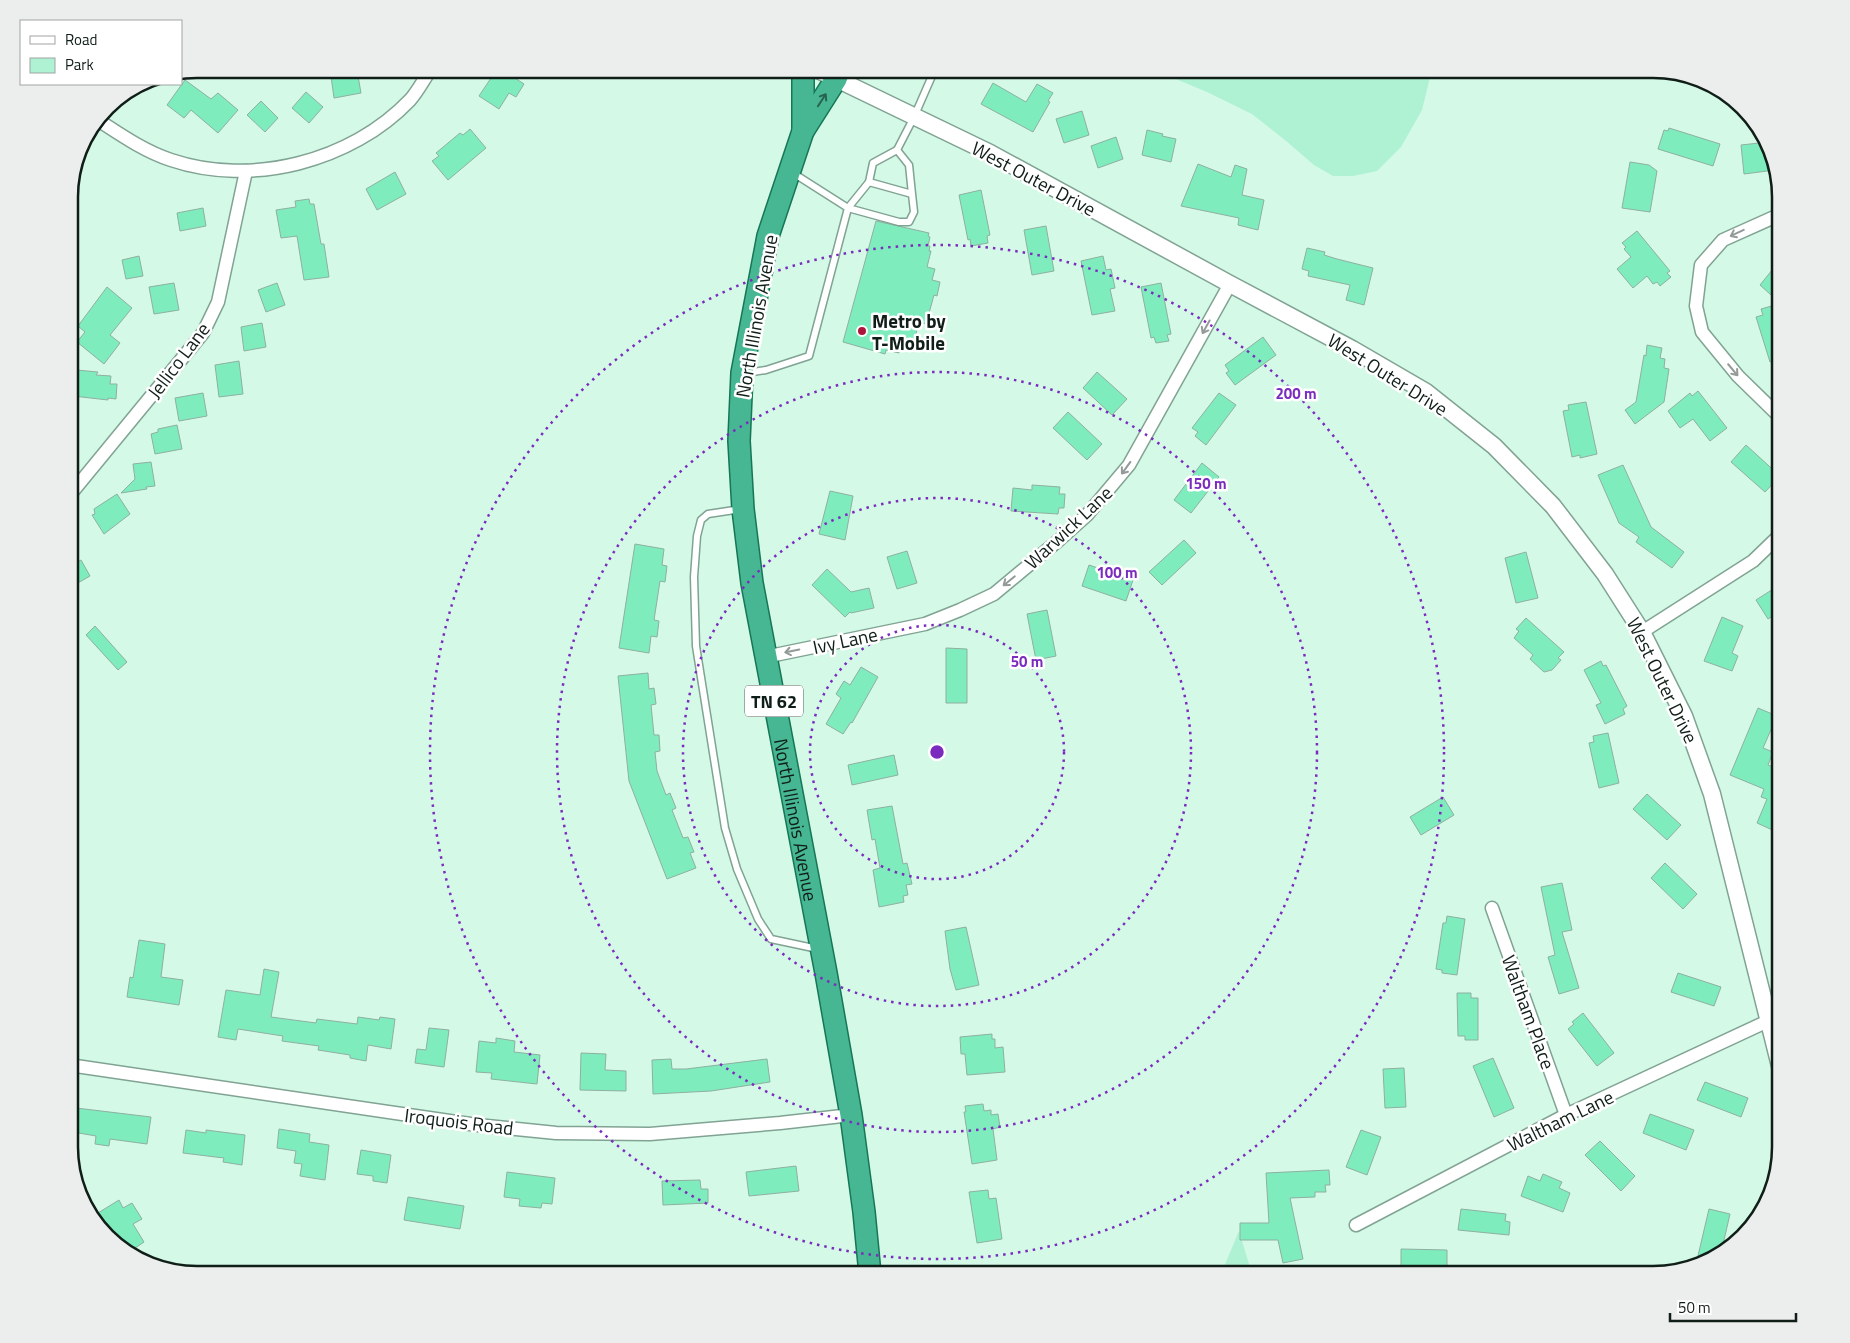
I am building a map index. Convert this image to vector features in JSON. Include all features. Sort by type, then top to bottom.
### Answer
[{"type":"highway","points":[[803,78],[803,131]]},
{"type":"highway","points":[[803,131],[836,78]]},
{"type":"highway","name":"North Illinois Avenue","points":[[803,131],[768,236],[742,373],[739,441],[743,509],[752,583],[822,950],[851,1115],[869,1266]]},
{"type":"street","points":[[103,123],[134,144],[171,160],[211,168],[246,171],[279,167],[310,160],[333,152],[362,138],[390,118],[410,99],[425,78]]},
{"type":"street","name":"West Outer Drive","points":[[845,78],[914,117],[990,153],[1230,284],[1352,348],[1426,392],[1494,446],[1553,506],[1605,574],[1642,632],[1684,716],[1712,794],[1772,1036]]},
{"type":"street","name":"Jellico Lane","points":[[78,485],[203,333],[218,302],[246,171]]},
{"type":"street","points":[[1772,218],[1723,240],[1701,265],[1696,306],[1702,332],[1738,376],[1772,409]]},
{"type":"street","name":"Warwick Lane","points":[[926,624],[994,594],[1059,540],[1104,496],[1129,465],[1230,284]]},
{"type":"street","points":[[1642,632],[1753,561],[1772,543]]},
{"type":"street","name":"Ivy Lane","points":[[765,657],[926,624]]},
{"type":"street","name":"Waltham Place","points":[[1492,908],[1566,1115]]},
{"type":"street","name":"Waltham Lane","points":[[1356,1225],[1566,1115],[1768,1021]]},
{"type":"street","name":"Iroquois Road","points":[[78,1066],[477,1124],[556,1133],[650,1134],[851,1115]]},
{"type":"lane","points":[[742,373],[766,370],[809,356],[848,208],[869,182],[873,163],[897,150],[931,78]]},
{"type":"lane","points":[[790,170],[848,208],[899,222],[909,222],[914,212],[910,165],[897,150]]},
{"type":"lane","points":[[869,182],[912,194]]},
{"type":"lane","points":[[743,509],[708,514],[701,520],[696,544],[694,577],[696,646],[725,828],[737,869],[758,919],[771,939],[822,950]]},
{"type":"green space","points":[[1174,78],[1430,78],[1422,110],[1401,147],[1377,171],[1353,176],[1333,176],[1314,165],[1252,114]]},
{"type":"green space","points":[[1239,1231],[1250,1266],[1224,1266]]},
{"type":"building","points":[[331,78],[358,78],[361,93],[334,98]]},
{"type":"building","points":[[491,78],[515,78],[524,84],[516,97],[509,93],[499,109],[479,96]]},
{"type":"building","points":[[185,80],[211,99],[218,93],[238,110],[218,133],[191,110],[184,118],[167,105]]},
{"type":"building","points":[[993,83],[1026,102],[1037,84],[1053,93],[1033,132],[981,104]]},
{"type":"building","points":[[306,92],[323,107],[309,123],[292,108]]},
{"type":"building","points":[[261,101],[278,118],[265,132],[247,115]]},
{"type":"building","points":[[1082,111],[1089,135],[1064,143],[1056,119]]},
{"type":"building","points":[[1669,128],[1720,144],[1713,166],[1658,149],[1664,130],[1668,131]]},
{"type":"building","points":[[470,129],[486,148],[448,180],[432,161],[439,156],[436,153],[460,133],[463,135]]},
{"type":"building","points":[[1147,130],[1176,139],[1171,162],[1142,155]]},
{"type":"building","points":[[1116,137],[1123,159],[1098,168],[1091,146]]},
{"type":"building","points":[[1759,143],[1769,171],[1744,174],[1741,145]]},
{"type":"building","points":[[1630,162],[1649,165],[1657,171],[1650,212],[1622,208]]},
{"type":"building","points":[[1198,164],[1231,177],[1235,165],[1247,169],[1242,195],[1264,200],[1258,230],[1238,225],[1239,218],[1181,206]]},
{"type":"building","points":[[395,172],[406,194],[377,210],[366,189]]},
{"type":"building","points":[[981,190],[990,235],[987,236],[988,243],[971,246],[970,239],[968,240],[959,195]]},
{"type":"building","points":[[309,199],[310,204],[314,204],[321,244],[324,244],[329,277],[304,280],[297,236],[281,238],[276,210],[296,207],[295,201]]},
{"type":"building","points":[[203,208],[206,226],[180,231],[177,213]]},
{"type":"building","points":[[876,221],[929,233],[928,246],[930,246],[929,251],[931,251],[927,267],[935,269],[932,280],[940,282],[937,296],[934,295],[926,324],[919,322],[913,345],[902,342],[899,353],[886,350],[885,354],[843,342]]},
{"type":"building","points":[[1046,226],[1054,271],[1032,275],[1024,230]]},
{"type":"building","points":[[1637,231],[1670,271],[1667,273],[1671,277],[1660,286],[1657,282],[1653,284],[1647,276],[1633,288],[1617,269],[1631,257],[1624,249],[1626,247],[1622,243]]},
{"type":"building","points":[[1307,248],[1325,252],[1324,255],[1337,259],[1373,268],[1364,305],[1346,300],[1350,285],[1308,276],[1309,271],[1302,269]]},
{"type":"building","points":[[139,256],[143,276],[126,279],[122,260]]},
{"type":"building","points":[[1103,256],[1106,270],[1111,269],[1115,288],[1110,289],[1115,311],[1092,315],[1081,261]]},
{"type":"building","points":[[1772,270],[1772,296],[1760,285]]},
{"type":"building","points":[[174,283],[179,310],[154,314],[149,287]]},
{"type":"building","points":[[277,283],[285,305],[266,312],[258,290]]},
{"type":"building","points":[[1161,283],[1171,334],[1167,335],[1169,341],[1156,343],[1154,337],[1151,338],[1141,287]]},
{"type":"building","points":[[107,287],[132,308],[110,335],[120,343],[104,364],[78,343],[85,332],[78,326]]},
{"type":"building","points":[[1772,306],[1772,361],[1770,362],[1756,317],[1763,315],[1761,309]]},
{"type":"building","points":[[262,323],[266,347],[244,351],[241,327]]},
{"type":"building","points":[[1263,337],[1276,355],[1235,385],[1226,373],[1229,371],[1225,365]]},
{"type":"building","points":[[1647,345],[1662,348],[1660,358],[1665,359],[1664,368],[1669,369],[1664,402],[1635,424],[1625,410],[1636,402]]},
{"type":"building","points":[[239,361],[243,394],[219,397],[215,365]]},
{"type":"building","points":[[78,370],[98,372],[96,375],[111,376],[110,384],[117,384],[116,399],[108,398],[108,400],[78,397]]},
{"type":"building","points":[[1097,372],[1127,399],[1112,415],[1083,388]]},
{"type":"building","points":[[1698,391],[1727,428],[1710,441],[1693,419],[1680,428],[1668,411],[1690,393],[1692,396]]},
{"type":"building","points":[[203,393],[207,416],[179,421],[175,398]]},
{"type":"building","points":[[1219,393],[1236,405],[1206,445],[1195,436],[1198,432],[1192,428]]},
{"type":"building","points":[[1586,402],[1597,454],[1580,458],[1580,455],[1572,457],[1563,411],[1569,410],[1568,405]]},
{"type":"building","points":[[1068,412],[1102,444],[1087,460],[1053,428]]},
{"type":"building","points":[[177,425],[182,449],[155,454],[151,434],[158,432],[158,429]]},
{"type":"building","points":[[1746,445],[1772,469],[1772,485],[1765,492],[1731,462]]},
{"type":"building","points":[[151,462],[155,486],[121,493],[135,479],[133,464]]},
{"type":"building","points":[[1202,463],[1219,477],[1191,513],[1174,500]]},
{"type":"building","points":[[1623,465],[1651,527],[1684,552],[1672,568],[1636,542],[1639,537],[1619,523],[1598,475]]},
{"type":"building","points":[[1032,485],[1060,487],[1059,494],[1065,494],[1064,508],[1059,508],[1058,514],[1011,511],[1013,488],[1032,490]]},
{"type":"building","points":[[830,491],[853,496],[845,540],[819,534]]},
{"type":"building","points":[[117,494],[130,514],[104,534],[92,515],[95,514],[94,509]]},
{"type":"building","points":[[1184,540],[1196,553],[1162,585],[1149,572]]},
{"type":"building","points":[[635,544],[664,549],[662,565],[667,566],[665,582],[660,581],[654,620],[659,621],[657,637],[651,636],[649,653],[619,648]]},
{"type":"building","points":[[907,551],[917,583],[897,589],[887,557]]},
{"type":"building","points":[[1526,552],[1538,598],[1516,603],[1505,558]]},
{"type":"building","points":[[81,560],[90,576],[78,583],[78,562]]},
{"type":"building","points":[[1089,565],[1133,580],[1126,601],[1082,586]]},
{"type":"building","points":[[827,569],[851,592],[869,588],[874,608],[850,612],[845,617],[812,585]]},
{"type":"building","points":[[1772,590],[1772,617],[1768,619],[1756,600]]},
{"type":"building","points":[[1047,610],[1056,656],[1036,660],[1027,614]]},
{"type":"building","points":[[1722,617],[1743,626],[1732,653],[1738,656],[1732,671],[1704,661]]},
{"type":"building","points":[[1526,618],[1564,652],[1558,658],[1561,660],[1552,670],[1544,672],[1530,659],[1533,655],[1514,638],[1519,631],[1516,629]]},
{"type":"building","points":[[95,626],[127,662],[118,670],[86,635]]},
{"type":"building","points":[[946,648],[967,649],[967,703],[946,703]]},
{"type":"building","points":[[1601,661],[1603,666],[1606,665],[1627,706],[1623,709],[1625,714],[1605,724],[1596,705],[1601,703],[1584,670]]},
{"type":"building","points":[[861,667],[878,677],[852,723],[843,734],[826,724],[841,698],[836,694],[844,681],[850,685]]},
{"type":"building","points":[[648,673],[649,689],[654,688],[656,704],[651,705],[654,735],[659,735],[660,751],[655,752],[657,771],[666,795],[670,793],[676,808],[672,810],[683,838],[688,837],[694,852],[690,853],[696,868],[667,879],[629,781],[618,676]]},
{"type":"building","points":[[1758,708],[1772,714],[1772,727],[1763,748],[1772,752],[1768,765],[1772,767],[1772,830],[1757,823],[1767,799],[1761,797],[1764,789],[1730,775]]},
{"type":"building","points":[[1608,733],[1619,783],[1599,788],[1589,743],[1594,742],[1593,736]]},
{"type":"building","points":[[894,755],[898,775],[852,785],[848,765]]},
{"type":"building","points":[[1647,794],[1681,825],[1667,840],[1633,809]]},
{"type":"building","points":[[1443,797],[1454,815],[1421,835],[1410,817]]},
{"type":"building","points":[[892,806],[903,864],[907,863],[912,884],[906,885],[908,895],[903,896],[904,902],[879,907],[873,870],[880,868],[875,839],[872,840],[867,810]]},
{"type":"building","points":[[1665,863],[1697,894],[1683,909],[1651,878]]},
{"type":"building","points":[[1562,883],[1572,930],[1562,932],[1579,988],[1559,994],[1548,957],[1555,955],[1541,887]]},
{"type":"building","points":[[1447,916],[1465,919],[1457,975],[1442,973],[1442,970],[1436,969],[1443,923],[1446,923]]},
{"type":"building","points":[[966,927],[979,985],[956,990],[950,969],[945,931]]},
{"type":"building","points":[[139,940],[165,944],[161,977],[183,980],[179,1005],[127,997],[130,977],[133,978]]},
{"type":"building","points":[[264,969],[279,972],[271,1017],[316,1023],[317,1019],[357,1024],[358,1017],[379,1020],[380,1017],[395,1019],[391,1049],[368,1045],[366,1061],[350,1058],[350,1055],[318,1050],[319,1046],[282,1041],[283,1036],[238,1029],[236,1040],[218,1037],[226,990],[260,995]]},
{"type":"building","points":[[1678,973],[1721,987],[1714,1006],[1671,992]]},
{"type":"building","points":[[1457,993],[1471,993],[1471,998],[1478,998],[1478,1040],[1465,1040],[1465,1036],[1458,1036]]},
{"type":"building","points":[[1583,1013],[1614,1053],[1597,1066],[1568,1029],[1574,1024],[1572,1022]]},
{"type":"building","points":[[429,1028],[449,1030],[444,1067],[415,1063],[417,1049],[426,1050]]},
{"type":"building","points":[[992,1034],[992,1039],[995,1039],[995,1048],[1003,1047],[1005,1072],[967,1075],[965,1054],[961,1054],[960,1037]]},
{"type":"building","points":[[496,1038],[515,1041],[514,1052],[540,1055],[537,1084],[491,1079],[492,1073],[476,1072],[479,1041],[496,1043]]},
{"type":"building","points":[[581,1053],[606,1054],[605,1070],[626,1071],[626,1091],[580,1090]]},
{"type":"building","points":[[1493,1058],[1514,1108],[1494,1117],[1473,1066]]},
{"type":"building","points":[[671,1059],[672,1069],[686,1069],[767,1059],[770,1082],[711,1091],[653,1094],[652,1060]]},
{"type":"building","points":[[1404,1068],[1406,1107],[1385,1108],[1383,1069]]},
{"type":"building","points":[[1705,1082],[1748,1098],[1741,1117],[1697,1100]]},
{"type":"building","points":[[983,1104],[984,1111],[991,1110],[991,1115],[998,1114],[1000,1127],[993,1129],[997,1160],[972,1164],[964,1112],[966,1112],[965,1106]]},
{"type":"building","points":[[78,1108],[151,1117],[147,1144],[110,1139],[109,1146],[95,1144],[96,1136],[78,1133]]},
{"type":"building","points":[[1650,1114],[1694,1130],[1686,1150],[1643,1133]]},
{"type":"building","points":[[279,1129],[310,1134],[309,1142],[329,1145],[325,1180],[300,1176],[302,1164],[294,1163],[296,1151],[277,1148]]},
{"type":"building","points":[[186,1130],[206,1133],[206,1130],[245,1135],[242,1165],[223,1162],[224,1158],[183,1153]]},
{"type":"building","points":[[1361,1130],[1381,1137],[1367,1175],[1346,1167]]},
{"type":"building","points":[[1600,1141],[1635,1176],[1621,1191],[1585,1155]]},
{"type":"building","points":[[361,1150],[391,1155],[387,1183],[373,1181],[373,1176],[357,1174]]},
{"type":"building","points":[[796,1166],[799,1191],[749,1196],[746,1172]]},
{"type":"building","points":[[1329,1170],[1330,1185],[1325,1185],[1326,1192],[1315,1192],[1315,1197],[1290,1198],[1303,1259],[1283,1263],[1278,1240],[1240,1240],[1240,1223],[1269,1223],[1266,1173]]},
{"type":"building","points":[[507,1172],[555,1178],[552,1204],[542,1203],[541,1208],[519,1206],[520,1199],[504,1197]]},
{"type":"building","points":[[1543,1174],[1562,1182],[1559,1188],[1570,1193],[1563,1212],[1521,1196],[1528,1176],[1540,1181]]},
{"type":"building","points":[[700,1180],[701,1189],[708,1189],[708,1203],[663,1205],[662,1181]]},
{"type":"building","points":[[988,1190],[989,1199],[996,1198],[1002,1239],[977,1243],[969,1192]]},
{"type":"building","points":[[408,1197],[464,1206],[460,1229],[404,1220]]},
{"type":"building","points":[[119,1200],[123,1208],[132,1203],[142,1219],[133,1224],[144,1242],[135,1248],[118,1236],[98,1213]]},
{"type":"building","points":[[1461,1209],[1506,1214],[1505,1221],[1510,1222],[1509,1235],[1458,1230]]},
{"type":"building","points":[[1709,1209],[1730,1214],[1723,1243],[1698,1257]]},
{"type":"building","points":[[1401,1249],[1447,1250],[1447,1266],[1401,1266]]},
{"type":"place","name":"Metro by T-Mobile","points":[[862,331]]}]
